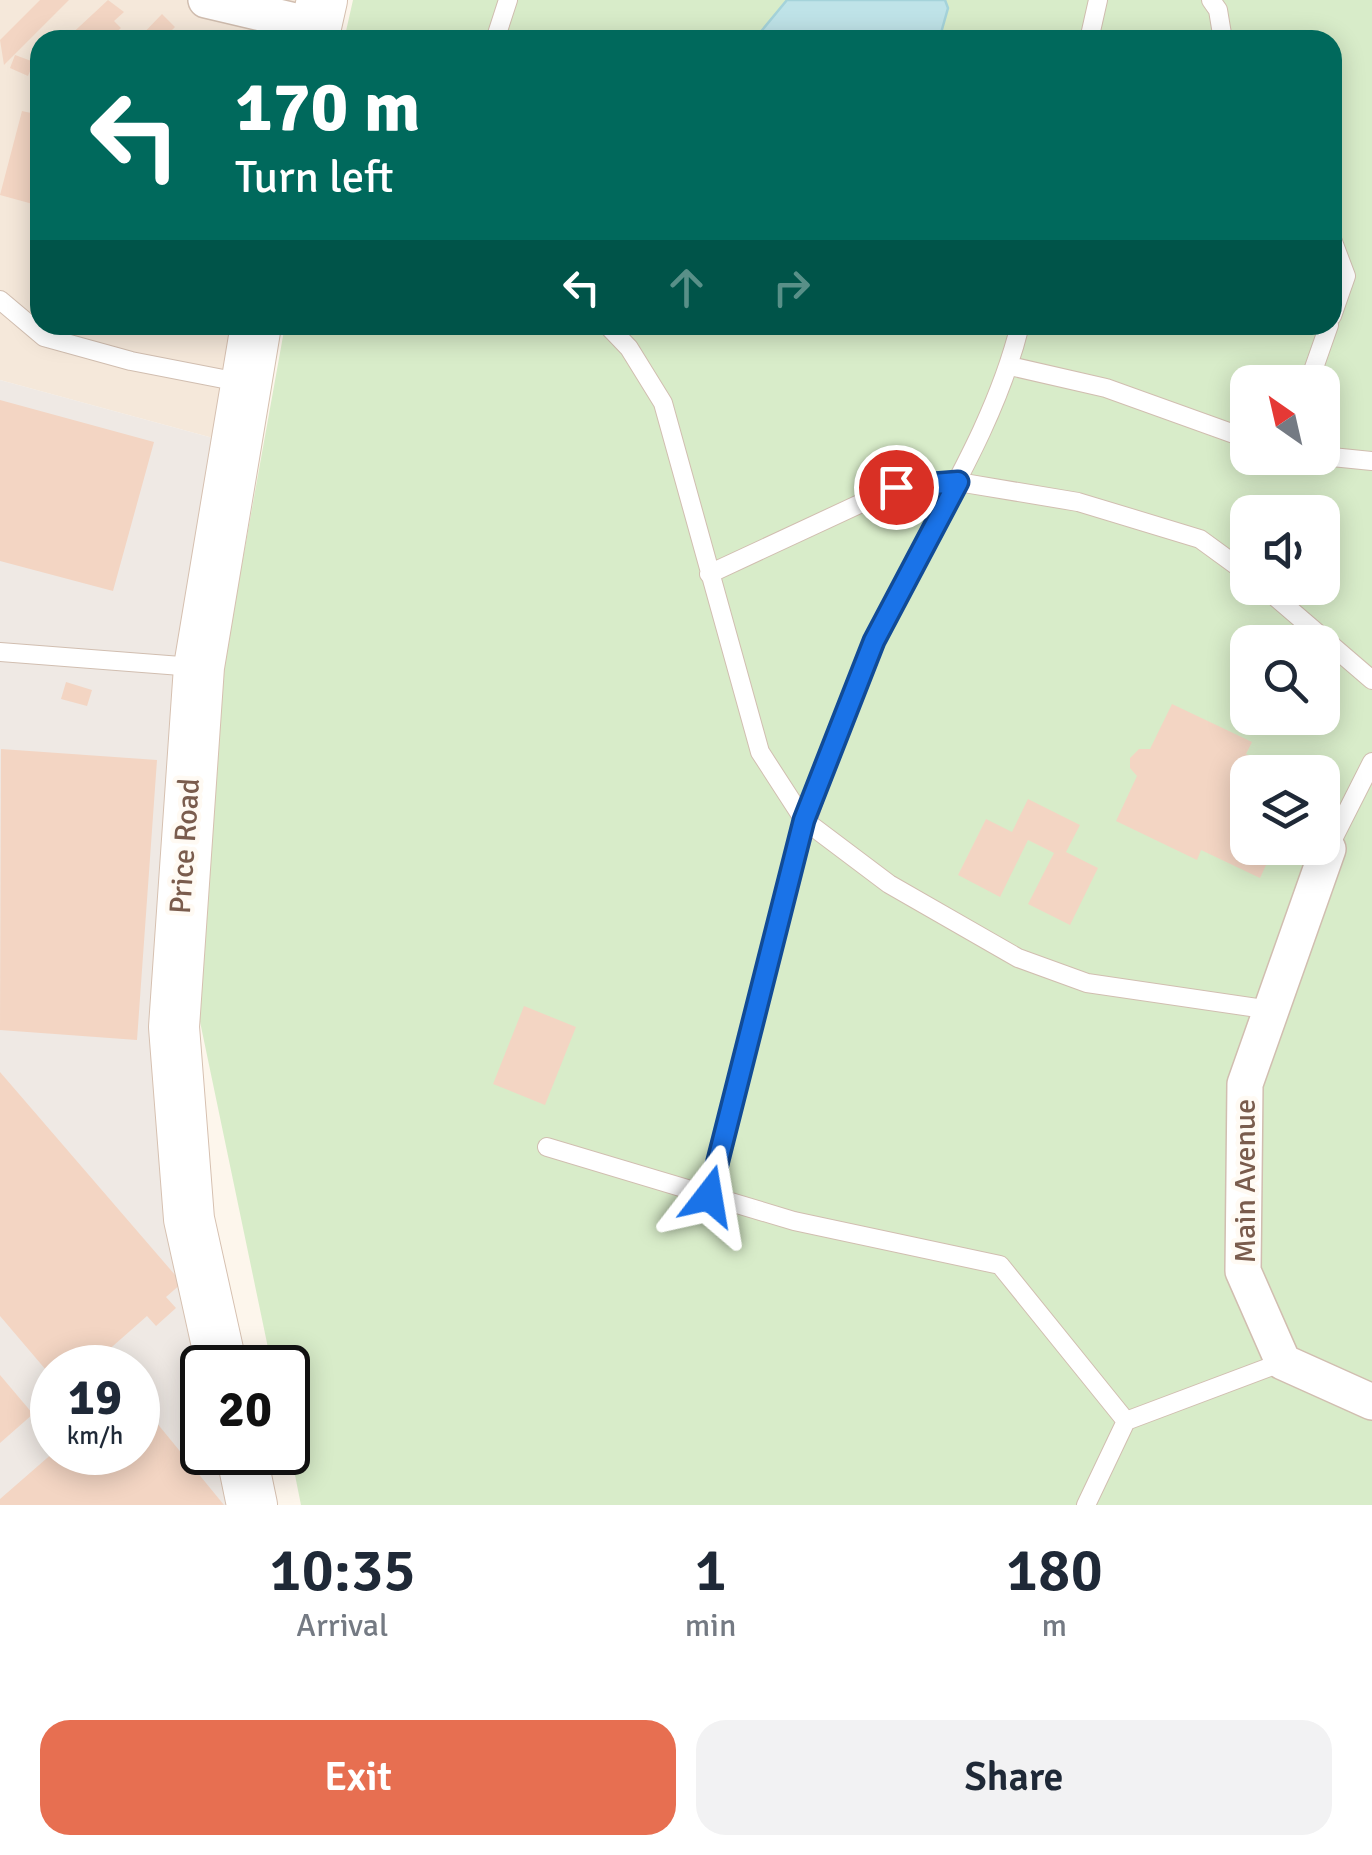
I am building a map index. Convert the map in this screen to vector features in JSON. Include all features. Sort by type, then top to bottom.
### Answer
[{"type":"street","points":[[206,0],[317,22]]},
{"type":"street","name":"Price Road","points":[[217,1345],[189,1219],[176,1084],[182,857],[199,667],[254,335]]},
{"type":"street","name":"Main Avenue","points":[[1283,1362],[1243,1272],[1245,1084],[1322,865]]},
{"type":"street","points":[[1283,1362],[1372,1402]]},
{"type":"street","points":[[245,1475],[252,1505]]},
{"type":"lane","points":[[498,30],[508,0]]},
{"type":"lane","points":[[1091,30],[1098,0]]},
{"type":"lane","points":[[1212,0],[1221,30]]},
{"type":"lane","points":[[0,300],[30,325]]},
{"type":"lane","points":[[42,335],[131,361],[244,383]]},
{"type":"lane","points":[[617,335],[663,403],[760,752],[804,820],[889,884],[1018,958],[1088,982],[1271,1010]]},
{"type":"lane","points":[[709,1196],[804,820],[874,641],[958,482],[1010,366],[1018,335]]},
{"type":"lane","points":[[1315,365],[1325,335]]},
{"type":"lane","points":[[1010,366],[1106,388],[1230,433]]},
{"type":"lane","points":[[1340,458],[1372,461]]},
{"type":"lane","points":[[709,574],[896,487],[958,482],[1078,502],[1200,539],[1230,561]]},
{"type":"lane","points":[[1285,605],[1372,680]]},
{"type":"lane","points":[[0,652],[199,667]]},
{"type":"lane","points":[[1340,825],[1372,762]]},
{"type":"lane","points":[[547,1147],[794,1221],[1000,1265],[1126,1420]]},
{"type":"lane","points":[[1086,1505],[1126,1420],[1283,1362]]},
{"type":"shaded area","points":[[0,0],[334,0],[327,30],[30,30],[30,335],[260,335],[235,444],[0,380]]},
{"type":"shaded area","points":[[0,380],[235,444],[194,718],[201,1345],[180,1345],[180,1475],[246,1475],[252,1505],[0,1505]]},
{"type":"green space","points":[[353,0],[1372,0],[1372,1505],[301,1505],[295,1475],[310,1475],[310,1345],[267,1345],[198,1012],[224,664],[283,335],[1342,335],[1342,30],[346,30]]},
{"type":"water","points":[[787,0],[945,0],[948,8],[942,30],[762,30]]},
{"type":"building","points":[[40,0],[69,0],[39,30],[30,30],[30,39],[4,65],[0,40]]},
{"type":"building","points":[[108,0],[124,12],[114,21],[119,30],[76,30]]},
{"type":"building","points":[[162,14],[175,27],[172,30],[147,30]]},
{"type":"building","points":[[15,55],[30,61],[28,76],[10,68]]},
{"type":"building","points":[[22,111],[30,113],[30,203],[0,195]]},
{"type":"building","points":[[0,400],[154,442],[113,591],[0,561]]},
{"type":"building","points":[[66,682],[92,690],[87,706],[61,699]]},
{"type":"building","points":[[1172,704],[1230,732],[1230,735],[1252,742],[1248,755],[1230,755],[1230,864],[1201,850],[1197,860],[1116,821],[1137,776],[1130,768],[1130,758],[1139,749],[1150,749]]},
{"type":"building","points":[[1,749],[157,760],[137,1040],[0,1030]]},
{"type":"building","points":[[1028,799],[1080,825],[1066,852],[1098,868],[1070,925],[1028,904],[1054,853],[1028,840],[1000,897],[958,875],[986,819],[1012,832]]},
{"type":"building","points":[[1233,865],[1266,865],[1260,878]]},
{"type":"building","points":[[524,1006],[576,1027],[545,1105],[493,1084]]},
{"type":"building","points":[[0,1072],[182,1283],[166,1297],[176,1308],[156,1326],[147,1316],[114,1345],[30,1345],[30,1351],[0,1316]]},
{"type":"building","points":[[0,1375],[30,1410],[30,1417],[0,1443]]},
{"type":"building","points":[[160,1427],[180,1451],[180,1475],[199,1475],[224,1505],[0,1505],[0,1499],[30,1473],[160,1475]]},
{"type":"route","points":[[709,1196],[804,820],[874,641],[958,482],[896,487]]}]
